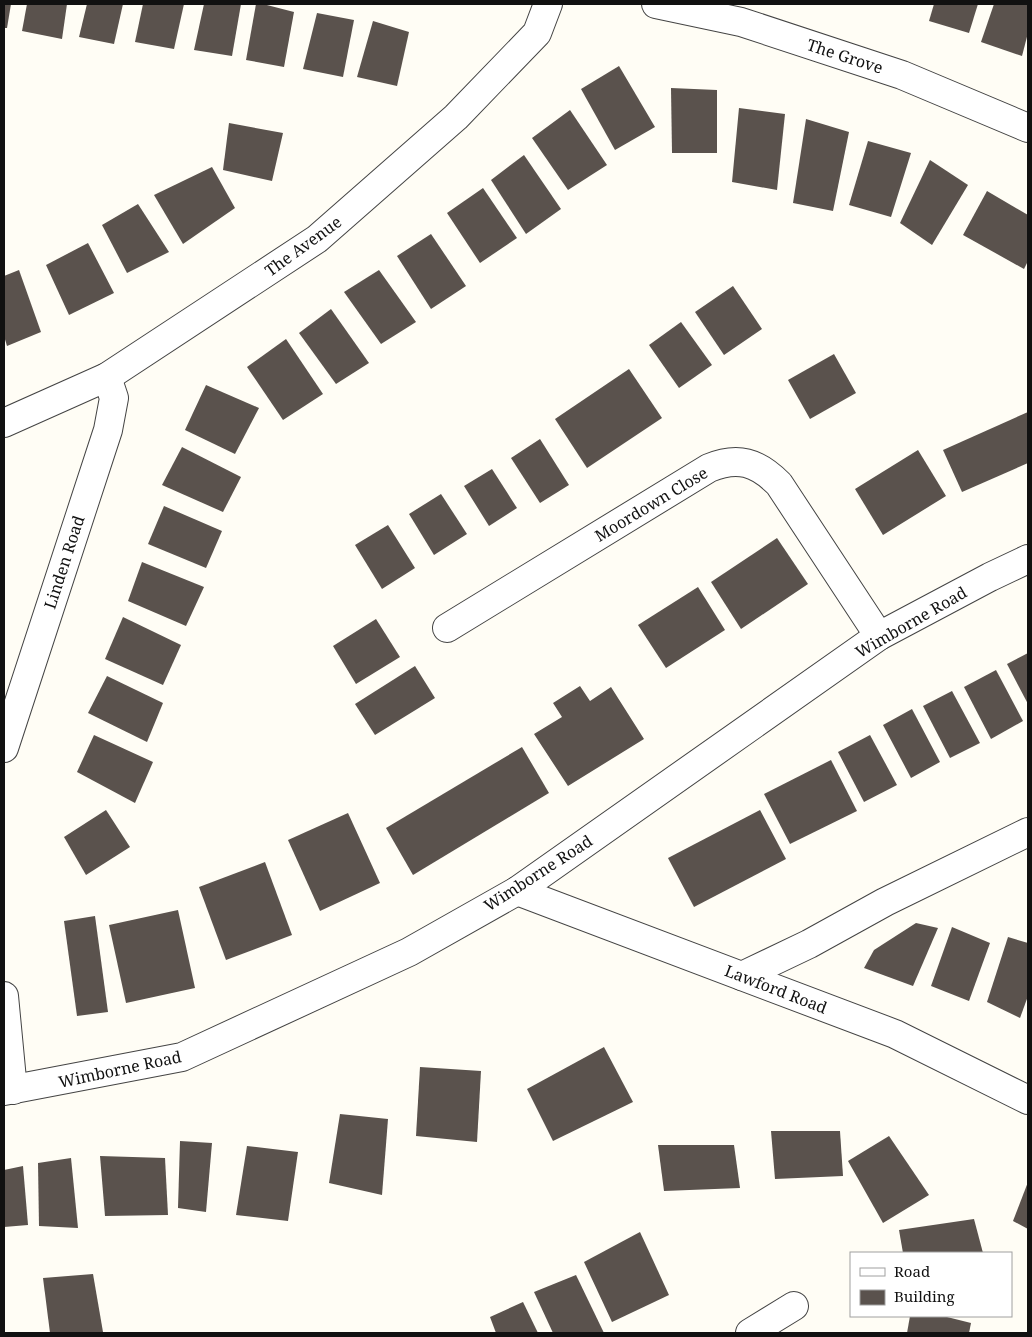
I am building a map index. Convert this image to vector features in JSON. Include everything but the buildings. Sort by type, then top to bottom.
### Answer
[{"type":"street","name":"The Avenue","points":[[4,423],[107,377],[317,240],[456,117],[537,33],[548,4]]},
{"type":"street","name":"The Grove","points":[[656,4],[741,22],[902,75],[1028,128]]},
{"type":"street","name":"Linden Road","points":[[4,748],[108,430],[114,398],[107,377]]},
{"type":"street","name":"Moordown Close","points":[[447,628],[709,468],[720,464],[744,462],[758,466],[779,484],[879,636]]},
{"type":"street","name":"Wimborne Road","points":[[8,1091],[182,1057],[409,952],[517,891],[879,636],[1028,559]]},
{"type":"street","points":[[742,976],[809,944],[885,902],[1021,844]]},
{"type":"street","name":"Lawford Road","points":[[517,891],[895,1034],[1028,1100]]},
{"type":"street","points":[[4,996],[8,1091]]},
{"type":"street","points":[[750,1333],[794,1306]]}]
